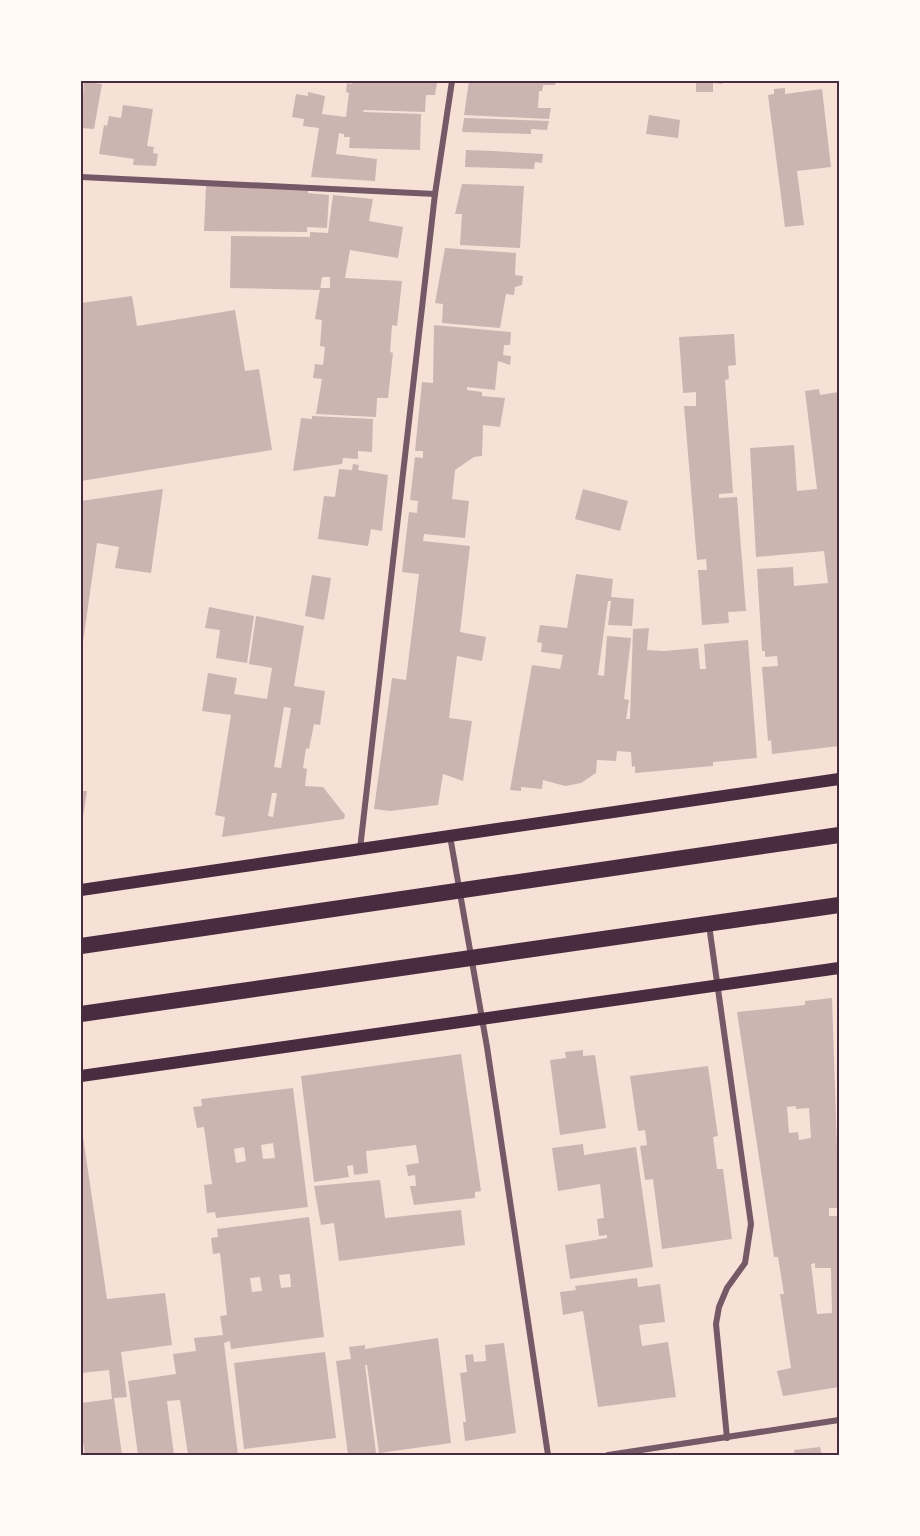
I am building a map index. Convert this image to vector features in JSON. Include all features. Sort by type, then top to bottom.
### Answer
[{"type":"highway","points":[[81,946],[839,835]]},
{"type":"highway","points":[[81,1014],[708,922],[839,905]]},
{"type":"main road","points":[[81,890],[839,779]]},
{"type":"main road","points":[[81,1076],[839,968]]},
{"type":"street","points":[[360,849],[435,194],[452,81]]},
{"type":"street","points":[[81,177],[435,194]]},
{"type":"street","points":[[450,836],[482,1018],[548,1455]]},
{"type":"street","points":[[708,922],[751,1224],[745,1263],[723,1298],[716,1324],[727,1437]]},
{"type":"street","points":[[608,1455],[839,1420]]},
{"type":"building","points":[[352,81],[437,83],[435,95],[426,95],[425,112],[364,110],[363,112],[421,114],[420,150],[349,148],[350,137],[344,137],[344,134],[339,133],[336,154],[377,159],[375,181],[311,177],[319,128],[303,126],[304,119],[292,117],[296,94],[308,96],[308,92],[325,96],[322,114],[346,117],[349,93],[346,92],[347,83],[352,84]]},
{"type":"building","points":[[469,81],[556,81],[555,85],[543,85],[542,91],[539,91],[538,108],[551,108],[549,119],[464,115]]},
{"type":"building","points":[[696,81],[722,81],[722,84],[713,83],[713,92],[696,92]]},
{"type":"building","points":[[84,82],[102,84],[94,129],[81,128]]},
{"type":"building","points":[[785,88],[785,94],[822,89],[831,167],[797,171],[804,225],[785,227],[768,95],[774,94],[774,89]]},
{"type":"building","points":[[123,105],[153,109],[147,146],[154,147],[153,153],[158,154],[156,166],[133,165],[134,159],[99,154],[104,125],[107,126],[109,116],[121,118]]},
{"type":"building","points":[[649,115],[680,120],[678,138],[646,134]]},
{"type":"building","points":[[464,118],[549,121],[547,130],[531,129],[531,134],[462,132]]},
{"type":"building","points":[[466,150],[543,154],[542,163],[535,162],[534,169],[465,167]]},
{"type":"building","points":[[462,184],[524,186],[520,248],[460,245],[462,214],[455,214]]},
{"type":"building","points":[[206,185],[308,189],[308,193],[329,195],[327,228],[307,227],[307,232],[204,231]]},
{"type":"building","points":[[333,195],[373,199],[369,221],[403,227],[398,258],[350,250],[345,278],[402,281],[397,326],[392,325],[390,352],[393,353],[388,398],[377,398],[376,417],[316,414],[322,379],[313,378],[315,364],[323,365],[325,347],[320,346],[322,320],[315,319],[320,290],[230,288],[231,236],[310,237],[310,232],[328,233]],"holes":[[[322,277],[330,277],[330,288],[320,288]]]},
{"type":"building","points":[[445,248],[516,253],[515,275],[523,276],[522,285],[515,287],[514,295],[506,294],[500,328],[442,323],[443,304],[435,303]]},
{"type":"building","points":[[132,296],[137,326],[235,310],[245,371],[259,369],[272,450],[81,481],[81,303]]},
{"type":"building","points":[[434,325],[511,332],[510,345],[504,345],[503,355],[511,356],[510,365],[498,361],[495,390],[467,387],[467,390],[482,392],[482,396],[505,398],[500,427],[483,425],[482,456],[474,457],[455,470],[452,499],[469,501],[465,538],[424,534],[423,541],[470,546],[460,632],[486,637],[482,661],[457,656],[449,718],[472,721],[463,781],[443,774],[438,805],[390,811],[374,809],[392,678],[406,680],[419,574],[402,572],[409,512],[417,513],[418,501],[410,500],[415,457],[423,458],[423,451],[415,451],[422,382],[433,383]]},
{"type":"building","points":[[734,334],[736,365],[728,366],[729,379],[725,380],[733,493],[719,494],[719,498],[737,497],[746,611],[728,612],[729,623],[702,625],[698,570],[707,570],[706,559],[697,560],[684,406],[696,406],[696,392],[683,393],[679,337]]},
{"type":"building","points":[[819,389],[820,395],[839,392],[839,746],[772,754],[771,740],[768,741],[762,667],[778,666],[777,656],[765,657],[765,651],[762,651],[757,569],[793,567],[794,586],[828,583],[824,551],[756,557],[750,448],[794,445],[797,491],[817,489],[805,391]]},
{"type":"building","points":[[312,416],[373,419],[372,452],[358,451],[358,459],[343,458],[342,464],[293,471],[301,418],[312,419]]},
{"type":"building","points":[[353,464],[359,465],[358,470],[388,475],[382,531],[371,529],[368,546],[318,539],[324,496],[335,497],[339,469],[352,470]]},
{"type":"building","points":[[163,489],[151,573],[115,568],[119,547],[97,543],[81,656],[81,501]]},
{"type":"building","points":[[583,489],[628,501],[620,531],[575,519]]},
{"type":"building","points":[[576,574],[613,579],[611,597],[634,599],[632,626],[608,625],[611,601],[608,601],[598,675],[604,676],[607,636],[631,638],[624,699],[629,700],[626,719],[630,719],[633,629],[649,628],[647,650],[698,648],[700,669],[706,669],[704,644],[748,640],[757,758],[713,762],[713,766],[635,773],[635,766],[632,767],[631,752],[617,751],[616,761],[597,760],[596,773],[581,783],[565,786],[543,780],[542,789],[521,787],[521,791],[510,790],[532,665],[560,669],[563,655],[541,652],[542,643],[537,642],[540,625],[567,628]]},
{"type":"building","points":[[312,575],[331,578],[324,620],[305,616]]},
{"type":"building","points":[[209,607],[254,616],[247,663],[216,658],[220,630],[205,628]]},
{"type":"building","points":[[256,616],[304,626],[294,686],[325,691],[320,725],[314,724],[309,749],[306,748],[303,768],[307,769],[305,786],[323,787],[345,815],[344,819],[222,837],[225,817],[215,815],[231,715],[202,711],[208,673],[237,678],[234,694],[267,699],[272,668],[249,664]],"holes":[[[284,707],[291,708],[281,768],[274,767]],[[272,793],[277,793],[273,817],[268,816]]]},
{"type":"building","points":[[81,791],[87,791],[82,823],[81,823]]},
{"type":"building","points":[[832,998],[839,1208],[829,1208],[829,1216],[839,1216],[839,1387],[783,1396],[777,1371],[791,1368],[780,1294],[784,1294],[778,1257],[774,1257],[737,1012],[805,1005],[805,1001]],"holes":[[[796,1106],[796,1109],[809,1108],[811,1138],[799,1140],[798,1132],[789,1133],[787,1107]],[[815,1263],[815,1268],[831,1268],[832,1313],[817,1314],[811,1264]]]},
{"type":"building","points":[[583,1050],[583,1056],[595,1055],[606,1128],[560,1135],[550,1060],[566,1058],[565,1052]]},
{"type":"building","points":[[461,1054],[481,1191],[475,1192],[475,1198],[414,1205],[410,1186],[416,1186],[415,1175],[408,1176],[406,1165],[419,1163],[416,1145],[366,1151],[368,1173],[354,1175],[353,1165],[347,1166],[349,1177],[314,1182],[301,1076]]},
{"type":"building","points":[[708,1066],[718,1136],[713,1137],[717,1169],[723,1169],[732,1239],[662,1249],[653,1179],[645,1180],[640,1146],[647,1145],[645,1130],[638,1131],[630,1076]]},
{"type":"building","points":[[293,1088],[308,1207],[216,1218],[215,1212],[207,1213],[204,1185],[212,1184],[204,1127],[197,1128],[193,1107],[202,1106],[201,1099]],"holes":[[[273,1143],[275,1158],[263,1159],[261,1145]],[[244,1147],[246,1161],[236,1163],[234,1149]]]},
{"type":"building","points":[[81,1137],[83,1137],[107,1299],[165,1293],[172,1345],[121,1352],[127,1397],[114,1398],[122,1455],[85,1455],[81,1428],[81,1403],[112,1399],[109,1370],[81,1373]]},
{"type":"building","points":[[583,1144],[584,1155],[636,1147],[653,1267],[570,1279],[565,1245],[607,1238],[607,1235],[599,1236],[597,1219],[604,1218],[600,1184],[558,1191],[552,1148]]},
{"type":"building","points":[[380,1180],[385,1218],[461,1210],[465,1245],[339,1261],[334,1223],[321,1225],[314,1186]]},
{"type":"building","points":[[309,1217],[324,1337],[231,1349],[230,1341],[224,1343],[238,1455],[188,1455],[180,1400],[167,1401],[174,1455],[138,1455],[128,1381],[176,1374],[173,1354],[196,1351],[194,1338],[223,1335],[220,1316],[227,1315],[220,1253],[213,1254],[211,1238],[218,1237],[217,1229]],"holes":[[[290,1274],[291,1287],[281,1288],[279,1275]],[[260,1277],[262,1291],[252,1292],[250,1278]]]},
{"type":"building","points":[[637,1278],[638,1287],[660,1284],[665,1322],[639,1325],[642,1346],[668,1342],[676,1397],[598,1407],[583,1311],[563,1315],[560,1292],[576,1290],[575,1286]]},
{"type":"building","points":[[438,1338],[451,1443],[379,1453],[367,1365],[365,1365],[376,1453],[348,1455],[336,1361],[351,1359],[349,1347],[365,1345],[365,1349]]},
{"type":"building","points":[[504,1343],[516,1433],[465,1441],[463,1422],[466,1422],[460,1373],[467,1372],[465,1355],[473,1354],[474,1362],[486,1361],[485,1345]]},
{"type":"building","points":[[325,1352],[336,1438],[244,1449],[234,1363]]},
{"type":"building","points":[[820,1447],[822,1455],[795,1455],[794,1450]]}]
